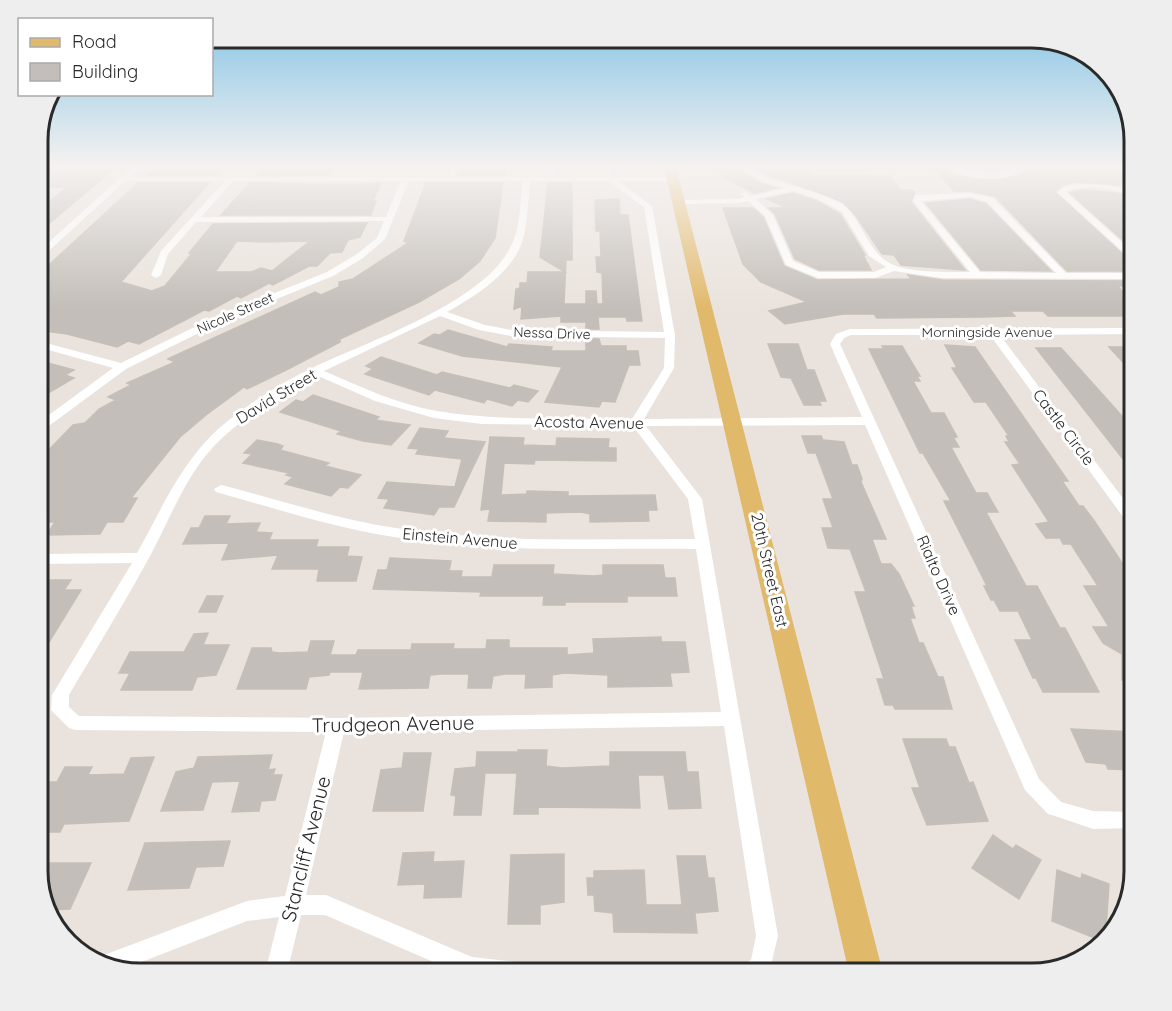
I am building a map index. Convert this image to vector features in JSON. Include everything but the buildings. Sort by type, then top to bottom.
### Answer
[{"type":"main road","name":"20th Street East","points":[[684,214],[863,963]]},
{"type":"street","points":[[48,247],[84,214]]},
{"type":"street","points":[[156,274],[164,253],[199,214]]},
{"type":"street","name":"Nicole Street","points":[[48,421],[122,367],[219,319],[330,274],[381,239],[393,214]]},
{"type":"street","name":"David Street","points":[[60,710],[60,695],[141,558],[183,481],[209,444],[237,417],[316,371],[438,312],[478,289],[502,267],[513,251],[519,237],[522,214]]},
{"type":"street","points":[[649,214],[670,335],[669,368],[636,422],[695,499],[767,936],[757,963]]},
{"type":"street","points":[[769,214],[789,263],[797,268],[831,275],[875,275],[893,268]]},
{"type":"street","points":[[848,214],[872,254],[893,268],[917,273],[1124,276]]},
{"type":"street","points":[[928,214],[977,275]]},
{"type":"street","points":[[1004,214],[1064,276]]},
{"type":"street","points":[[1086,214],[1124,248]]},
{"type":"street","points":[[194,220],[391,219]]},
{"type":"street","name":"Nessa Drive","points":[[438,312],[483,328],[512,333],[670,335]]},
{"type":"street","name":"Morningside Avenue","points":[[840,336],[850,332],[1124,331]]},
{"type":"street","name":"Castle Circle","points":[[993,332],[1124,509]]},
{"type":"street","name":"Rialto Drive","points":[[840,336],[835,344],[1032,784],[1055,808],[1093,820],[1124,820]]},
{"type":"street","points":[[48,347],[122,367]]},
{"type":"street","name":"Acosta Avenue","points":[[316,371],[379,399],[434,414],[482,420],[636,422],[870,420]]},
{"type":"street","name":"Einstein Avenue","points":[[221,489],[302,512],[402,534],[507,543],[703,544]]},
{"type":"street","points":[[48,559],[141,558]]},
{"type":"street","name":"Trudgeon Avenue","points":[[60,710],[75,723],[337,725],[730,719]]},
{"type":"street","name":"Stancliff Avenue","points":[[279,963],[337,725]]},
{"type":"street","points":[[119,960],[247,910],[292,905],[326,905],[460,963]]}]
